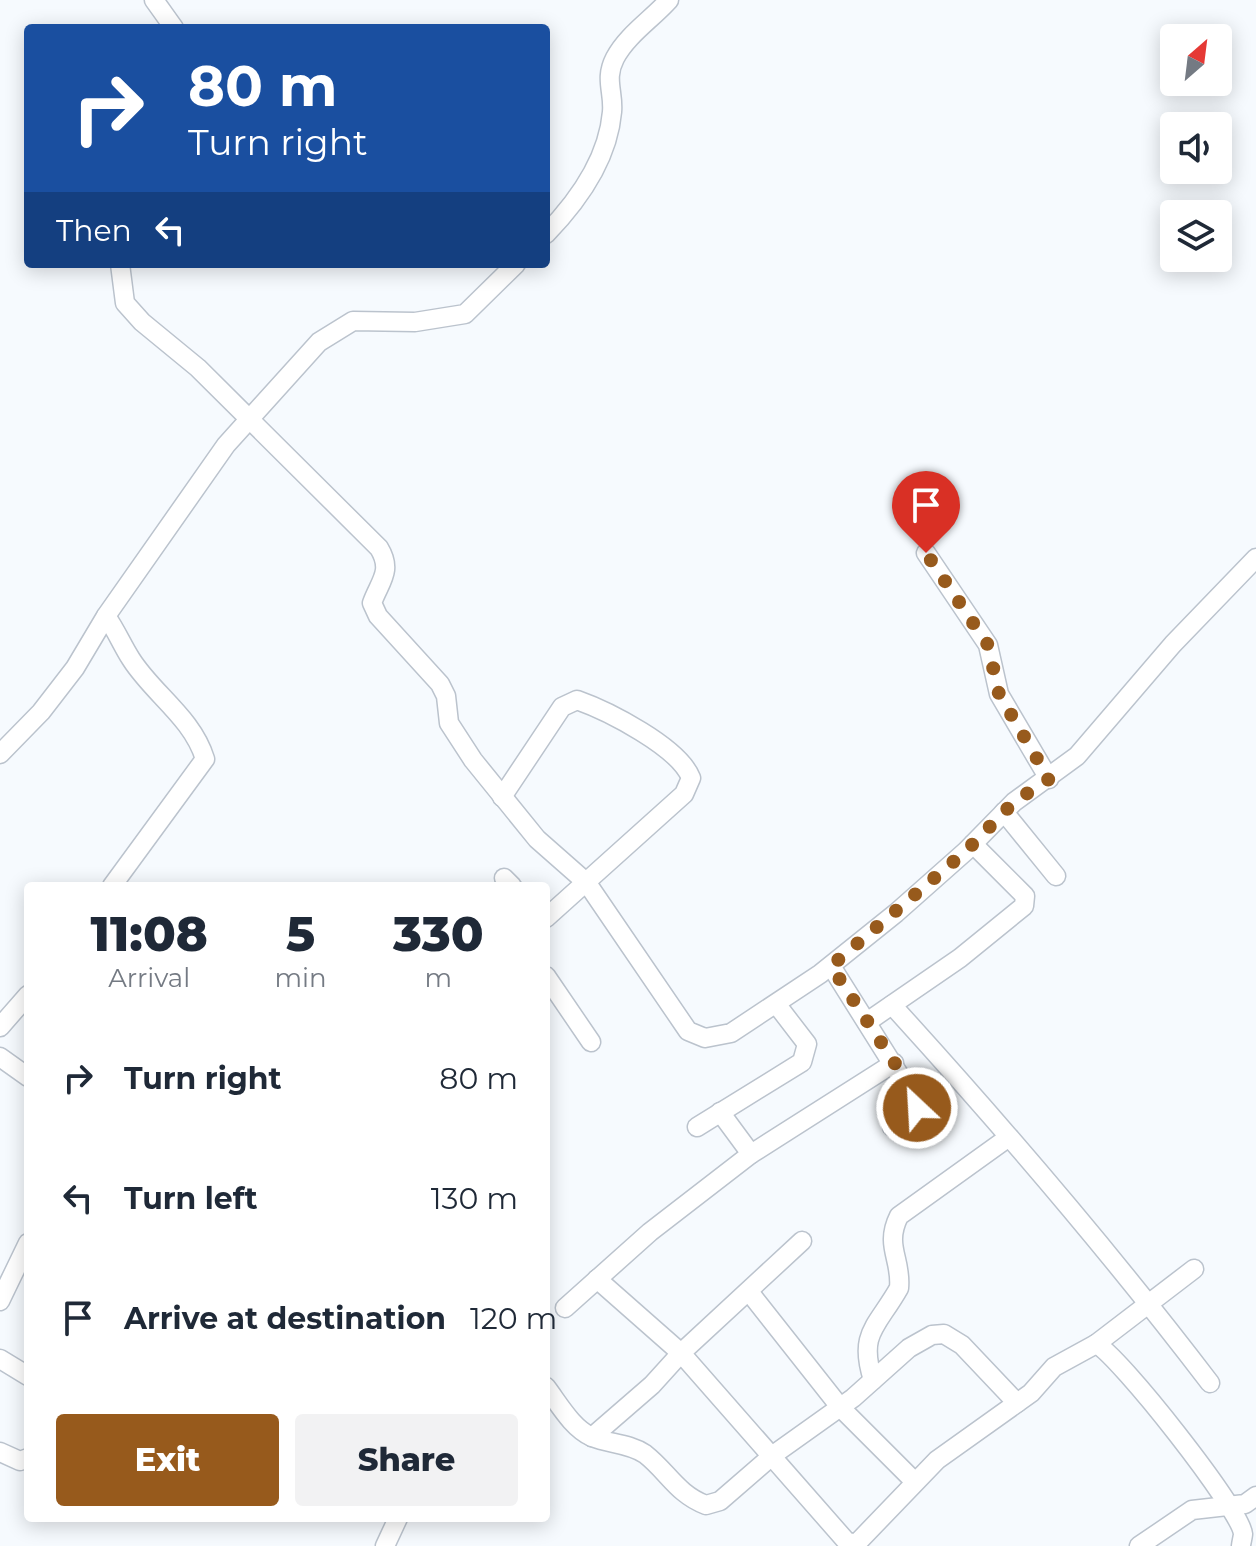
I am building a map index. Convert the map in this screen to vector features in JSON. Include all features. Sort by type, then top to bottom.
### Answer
[{"type":"street","points":[[154,0],[171,24]]},
{"type":"street","points":[[550,230],[578,201],[591,175],[613,109],[607,84],[615,58],[669,0]]},
{"type":"street","points":[[121,268],[125,303],[249,419],[379,548],[387,564],[385,577],[372,603],[378,616],[440,684],[446,696],[449,723],[502,797],[537,839],[587,883],[688,1031],[705,1038],[722,1035],[777,1005],[831,966],[973,844],[1004,812],[1077,756],[1173,644],[1256,558]]},
{"type":"street","points":[[0,754],[67,679],[106,616],[226,445],[319,342],[353,321],[415,322],[465,314],[512,268]]},
{"type":"street","points":[[926,553],[988,645],[999,694],[1049,779]]},
{"type":"street","points":[[106,616],[121,636],[130,657],[177,710],[205,759],[115,882]]},
{"type":"street","points":[[502,797],[562,707],[577,700],[655,742],[688,770],[691,778],[684,794],[550,915]]},
{"type":"street","points":[[1004,812],[1056,876]]},
{"type":"street","points":[[867,1022],[1013,918],[1024,906],[1025,896],[973,844]]},
{"type":"street","points":[[831,966],[894,1063],[917,1106],[911,1115],[892,1127]]},
{"type":"street","points":[[550,982],[591,1042]]},
{"type":"street","points":[[0,1027],[24,1000]]},
{"type":"street","points":[[697,1127],[802,1062],[807,1054],[807,1044],[777,1005]]},
{"type":"street","points":[[892,1005],[1149,1303],[1210,1383]]},
{"type":"street","points":[[0,1057],[24,1074]]},
{"type":"street","points":[[565,1308],[650,1232],[751,1154],[894,1063]]},
{"type":"street","points":[[720,1112],[751,1154]]},
{"type":"street","points":[[873,1380],[864,1353],[869,1336],[899,1288],[891,1246],[892,1229],[899,1216],[1009,1137]]},
{"type":"street","points":[[592,1437],[652,1385],[681,1353],[750,1293],[802,1241]]},
{"type":"street","points":[[0,1301],[24,1251]]},
{"type":"street","points":[[597,1279],[681,1353],[773,1455],[841,1537],[851,1543],[860,1540],[937,1460],[1017,1403],[1054,1367],[1089,1345],[1096,1344],[1194,1269]]},
{"type":"street","points":[[750,1293],[840,1407],[914,1481]]},
{"type":"street","points":[[550,1392],[580,1430],[592,1437],[635,1448],[647,1456],[680,1492],[706,1505],[720,1501],[773,1455],[840,1407],[909,1348],[932,1335],[944,1334],[962,1345],[1017,1403]]},
{"type":"street","points":[[1096,1344],[1118,1363],[1163,1417],[1230,1507],[1243,1534],[1241,1546]]},
{"type":"street","points":[[0,1359],[24,1374]]},
{"type":"street","points":[[0,1452],[20,1461],[24,1460]]},
{"type":"street","points":[[1139,1546],[1192,1510],[1245,1504],[1256,1496]]},
{"type":"street","points":[[385,1546],[396,1522]]},
{"type":"route","points":[[917,1108],[911,1088],[831,966],[966,851],[1014,802],[1049,779],[999,694],[988,645],[926,553]]}]
